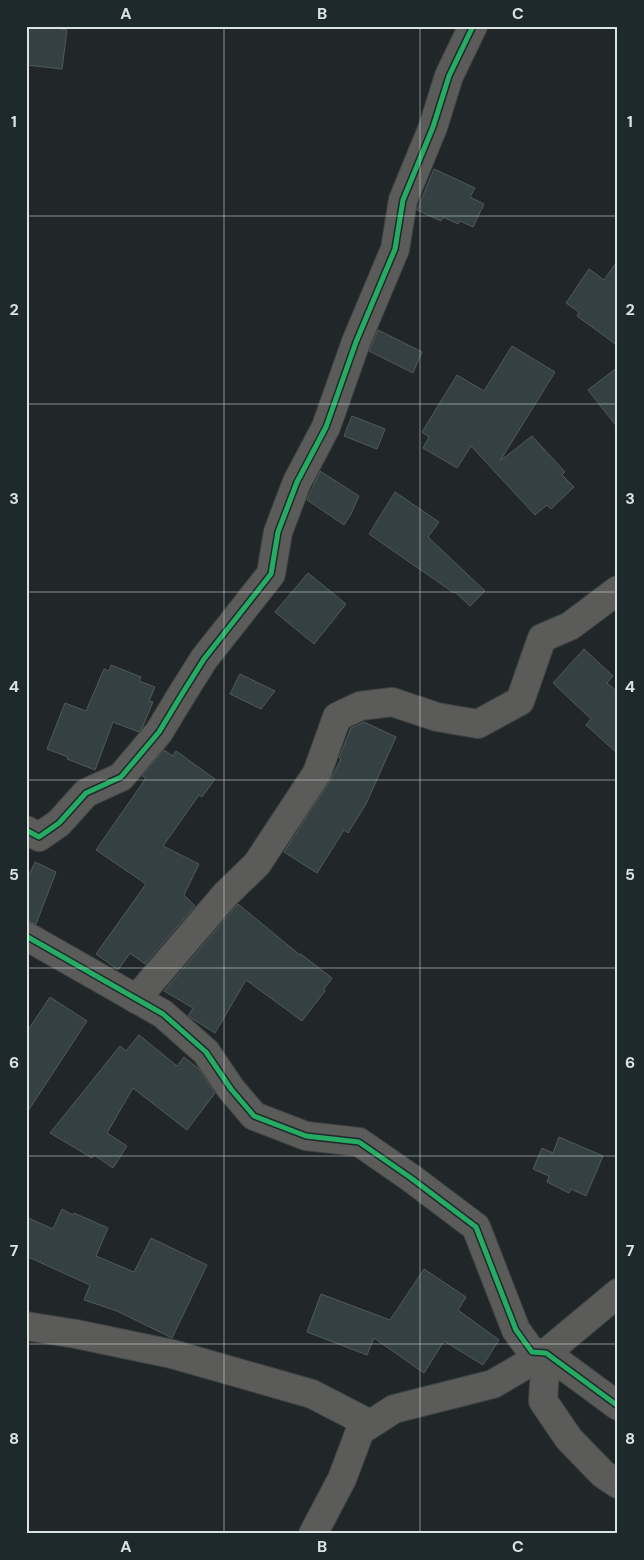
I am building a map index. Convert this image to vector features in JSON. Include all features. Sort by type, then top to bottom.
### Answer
[{"type":"street","points":[[29,837],[39,837],[59,823],[86,793],[121,777],[159,732],[204,660],[271,574],[278,532],[297,482],[326,427],[356,342],[395,249],[403,200],[433,127],[450,76],[473,26]]},
{"type":"street","points":[[136,999],[226,894],[262,857],[317,773],[337,717],[360,706],[392,702],[437,717],[478,724],[520,701],[542,638],[570,626],[618,590]]},
{"type":"street","points":[[26,936],[163,1014],[206,1052],[231,1089],[254,1116],[306,1136],[359,1142],[476,1227],[496,1283],[516,1330],[532,1352],[546,1353],[618,1406]]},
{"type":"street","points":[[313,1534],[342,1479],[360,1431],[394,1410],[492,1384],[546,1353],[618,1293]]},
{"type":"street","points":[[26,1326],[76,1334],[172,1354],[312,1394],[370,1424]]},
{"type":"street","points":[[546,1353],[543,1401],[569,1439],[602,1474],[618,1484]]},
{"type":"building","points":[[26,26],[42,26],[67,30],[62,69],[26,65]]},
{"type":"building","points":[[434,169],[475,188],[470,197],[484,204],[473,227],[460,221],[458,224],[443,217],[441,221],[417,210]]},
{"type":"building","points":[[618,260],[618,346],[577,316],[579,312],[566,303],[589,269],[604,280]]},
{"type":"building","points":[[378,330],[422,352],[413,373],[369,351]]},
{"type":"building","points":[[512,346],[555,372],[500,461],[532,436],[565,472],[562,475],[574,487],[551,509],[547,505],[535,515],[471,446],[457,468],[423,448],[429,437],[422,432],[457,375],[484,391]]},
{"type":"building","points":[[618,367],[618,428],[588,390]]},
{"type":"building","points":[[352,416],[385,429],[377,449],[344,436]]},
{"type":"building","points":[[320,471],[359,496],[344,525],[307,500]]},
{"type":"building","points":[[395,492],[439,522],[428,537],[485,591],[470,606],[455,592],[369,534]]},
{"type":"building","points":[[308,573],[346,604],[314,644],[275,612]]},
{"type":"building","points":[[584,649],[613,676],[607,683],[618,692],[618,754],[586,725],[591,719],[553,683]]},
{"type":"building","points":[[111,665],[141,677],[139,681],[155,687],[149,701],[153,702],[139,732],[113,722],[95,770],[47,749],[65,703],[86,711],[104,669],[109,671]]},
{"type":"building","points":[[240,674],[275,691],[261,709],[230,694]]},
{"type":"building","points":[[364,722],[396,737],[366,804],[348,833],[344,830],[317,873],[284,852],[330,781],[341,759],[339,758],[351,728]]},
{"type":"building","points":[[164,750],[173,756],[176,751],[215,779],[202,797],[199,795],[163,846],[199,864],[184,895],[195,906],[145,964],[130,953],[118,970],[96,954],[146,884],[96,850],[146,778],[142,776]]},
{"type":"building","points":[[35,862],[56,872],[36,924],[26,920],[26,882]]},
{"type":"building","points":[[238,904],[300,955],[332,978],[324,989],[325,991],[302,1021],[246,980],[215,1033],[188,1016],[193,1008],[164,991]]},
{"type":"building","points":[[50,997],[87,1021],[26,1114],[26,1033]]},
{"type":"building","points":[[139,1035],[177,1066],[184,1057],[199,1069],[215,1093],[187,1130],[133,1088],[107,1133],[127,1146],[113,1168],[94,1155],[92,1158],[50,1133],[120,1046],[126,1051]]},
{"type":"building","points":[[559,1137],[603,1156],[586,1196],[571,1189],[569,1193],[547,1182],[549,1176],[533,1169],[542,1148],[553,1153]]},
{"type":"building","points":[[62,1209],[108,1228],[96,1256],[134,1272],[151,1238],[207,1265],[172,1338],[117,1311],[84,1300],[90,1285],[26,1256],[26,1217],[53,1229]]},
{"type":"building","points":[[424,1269],[466,1297],[458,1310],[499,1340],[483,1365],[444,1341],[424,1373],[374,1338],[367,1355],[307,1332],[321,1294],[390,1320]]},
{"type":"cycle path","points":[[26,830],[39,837],[59,823],[86,793],[121,777],[159,732],[204,659],[271,574],[278,532],[297,482],[326,427],[356,342],[395,249],[403,200],[433,127],[449,76],[473,26]]},
{"type":"cycle path","points":[[26,936],[163,1014],[206,1052],[231,1089],[254,1116],[306,1136],[359,1142],[476,1227],[516,1330],[532,1352],[546,1353],[618,1406]]}]
